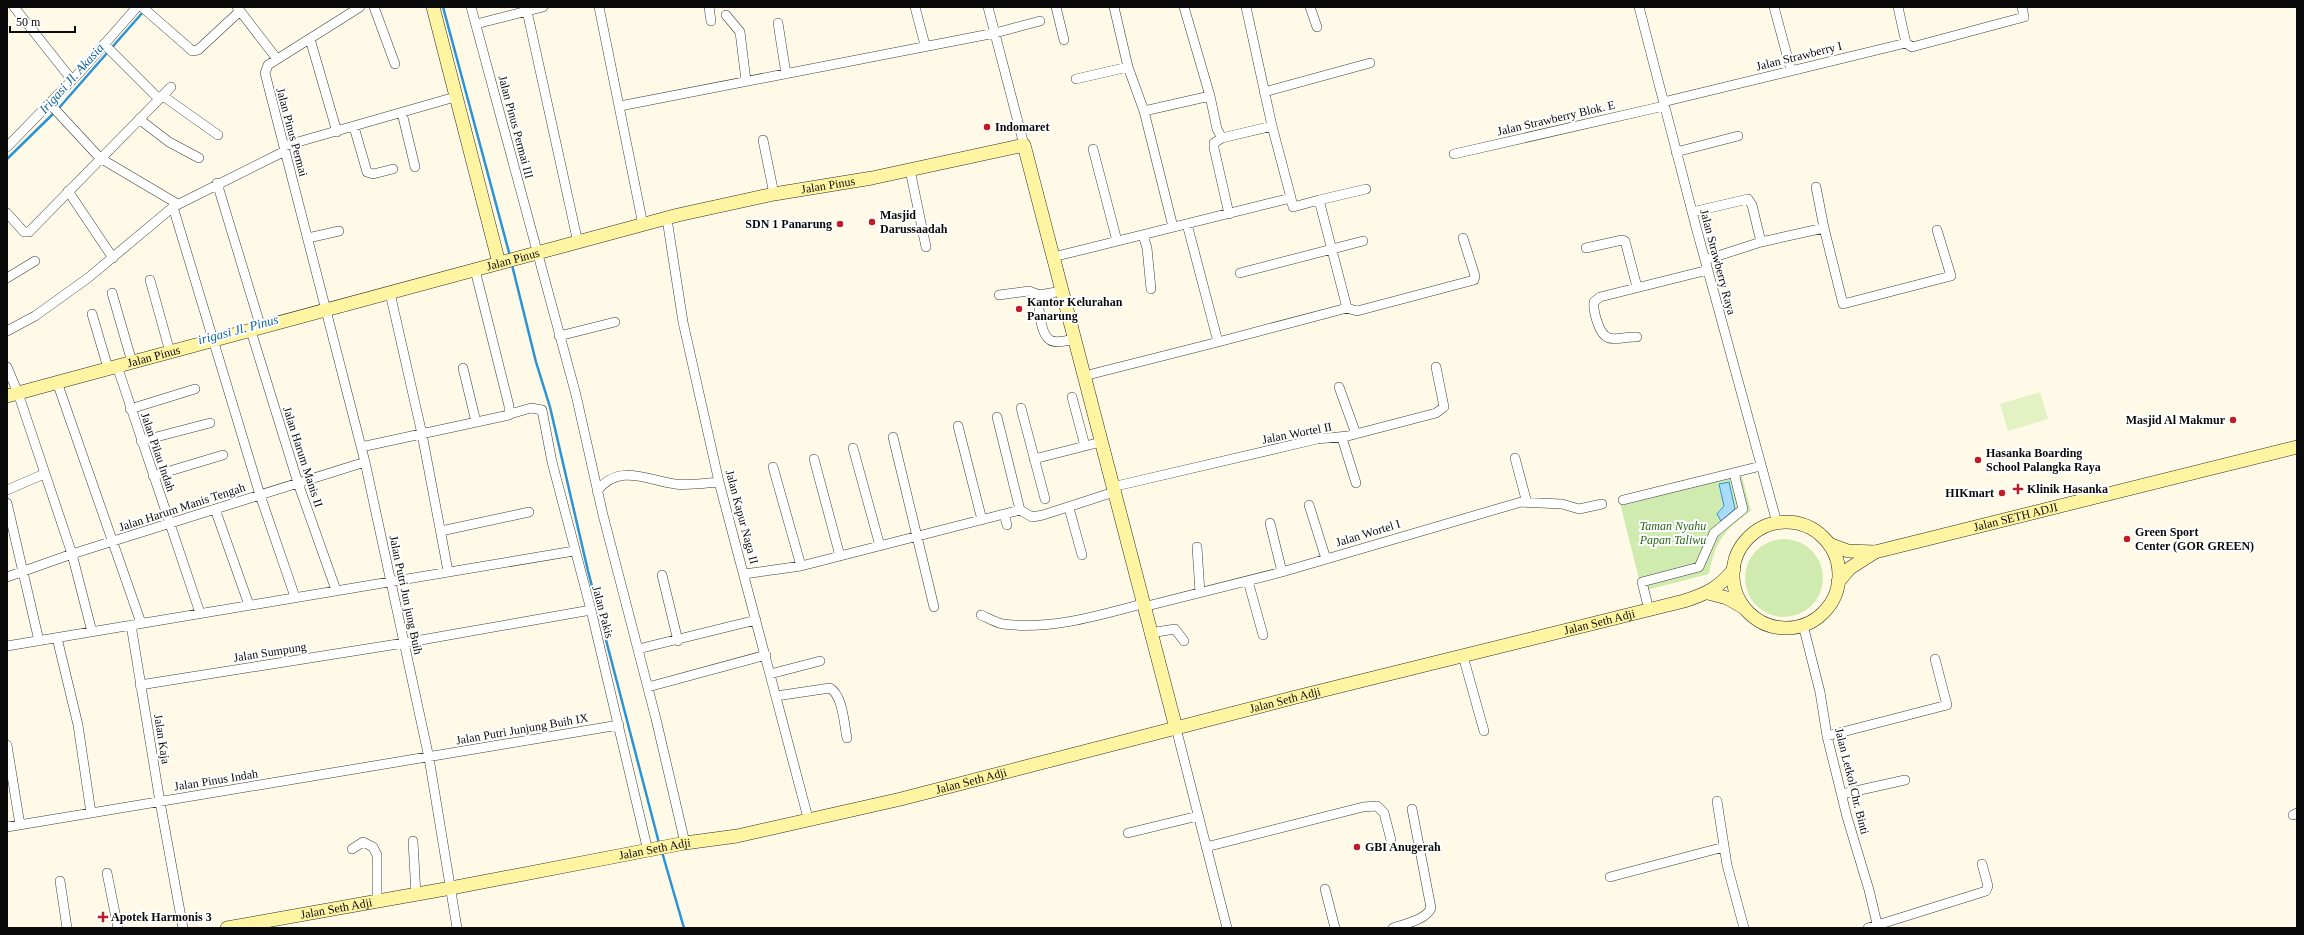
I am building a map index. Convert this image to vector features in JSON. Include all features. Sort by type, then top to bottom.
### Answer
[{"type":"street","points":[[14,7],[72,80]]},
{"type":"street","points":[[122,7],[129,14]]},
{"type":"street","points":[[7,147],[72,80],[129,14],[137,7]]},
{"type":"street","points":[[142,7],[188,47],[195,51],[239,9],[277,59]]},
{"type":"street","name":"Jalan Pinus Permai","points":[[326,310],[265,73],[268,65],[360,7]]},
{"type":"street","points":[[374,7],[395,64]]},
{"type":"street","points":[[433,7],[455,97],[502,263]]},
{"type":"street","name":"Jalan Pinus Permai III","points":[[471,7],[536,253],[576,395],[597,491],[648,687],[686,843]]},
{"type":"street","points":[[476,24],[543,7]]},
{"type":"street","points":[[599,7],[643,225]]},
{"type":"street","points":[[709,7],[711,21]]},
{"type":"street","points":[[915,7],[925,45]]},
{"type":"street","points":[[988,7],[1142,606],[1176,728],[1227,928]]},
{"type":"street","points":[[1056,7],[1064,40]]},
{"type":"street","points":[[1114,7],[1128,67],[1144,111],[1173,227]]},
{"type":"street","points":[[1184,7],[1210,96],[1217,129],[1222,138]]},
{"type":"street","points":[[1246,7],[1264,92],[1293,207],[1366,189]]},
{"type":"street","points":[[1310,7],[1317,27]]},
{"type":"street","name":"Jalan Strawberry Raya","points":[[1639,7],[1663,104],[1777,523]]},
{"type":"street","points":[[1774,7],[1791,70]]},
{"type":"street","points":[[1898,7],[1906,42]]},
{"type":"street","name":"Jalan Strawberry I","points":[[1663,104],[1791,70],[1906,42],[1912,47],[2024,17],[2022,7]]},
{"type":"street","points":[[527,11],[578,243]]},
{"type":"street","points":[[726,15],[740,32],[746,81]]},
{"type":"street","points":[[620,106],[925,45],[995,33],[1040,21]]},
{"type":"street","points":[[778,23],[786,74]]},
{"type":"street","points":[[310,39],[337,132]]},
{"type":"street","points":[[104,44],[161,97],[218,135]]},
{"type":"street","points":[[1264,92],[1370,63]]},
{"type":"street","points":[[1076,79],[1128,67]]},
{"type":"street","points":[[7,213],[24,232],[27,232],[171,87]]},
{"type":"street","points":[[1144,111],[1210,96]]},
{"type":"street","points":[[7,331],[35,316],[113,258],[174,205],[285,149],[455,97]]},
{"type":"street","points":[[49,103],[100,158],[174,205],[212,341],[260,495],[295,597]]},
{"type":"street","name":"Jalan Strawberry Blok. E","points":[[1454,154],[1663,104]]},
{"type":"street","points":[[402,113],[415,167]]},
{"type":"street","points":[[139,119],[169,142],[199,158]]},
{"type":"street","points":[[1228,214],[1214,142],[1222,138],[1272,126]]},
{"type":"street","points":[[354,127],[368,172],[373,174],[393,169]]},
{"type":"street","points":[[1676,152],[1738,136]]},
{"type":"street","points":[[763,140],[774,194]]},
{"type":"street","name":"Jalan Pinus","points":[[12,394],[667,219],[774,194],[910,170],[1024,145]]},
{"type":"street","points":[[1094,149],[1117,241]]},
{"type":"street","points":[[910,170],[926,248]]},
{"type":"street","name":"Jalan Harum Manis II","points":[[217,184],[298,483],[336,590]]},
{"type":"street","points":[[1816,187],[1824,228],[1843,304],[1951,276],[1937,230]]},
{"type":"street","points":[[68,191],[113,258]]},
{"type":"street","points":[[1053,257],[1291,198]]},
{"type":"street","points":[[1692,212],[1748,199],[1752,205],[1761,242]]},
{"type":"street","points":[[1319,200],[1347,308]]},
{"type":"street","name":"Jalan Kapur Naga II","points":[[667,219],[686,334],[719,482],[808,818]]},
{"type":"street","points":[[1187,224],[1218,342]]},
{"type":"street","points":[[1705,260],[1761,242],[1824,228]]},
{"type":"street","points":[[308,238],[339,231]]},
{"type":"street","points":[[1143,235],[1151,289]]},
{"type":"street","points":[[1084,376],[1347,308],[1358,311],[1474,280],[1476,276],[1463,238]]},
{"type":"street","points":[[1586,248],[1622,240],[1625,241],[1637,287]]},
{"type":"street","points":[[1240,273],[1363,241]]},
{"type":"street","points":[[7,278],[35,261]]},
{"type":"street","points":[[361,447],[510,414],[475,270]]},
{"type":"street","points":[[1637,337],[1611,339],[1606,337],[1600,329],[1594,302],[1600,297],[1708,270]]},
{"type":"street","points":[[150,280],[170,352]]},
{"type":"street","points":[[999,295],[1030,291],[1039,296],[1062,291]]},
{"type":"street","points":[[112,293],[132,362]]},
{"type":"street","points":[[390,293],[422,434],[448,571]]},
{"type":"street","points":[[1039,296],[1038,309],[1046,336],[1050,341],[1057,342],[1074,339]]},
{"type":"street","name":"Jalan Putri Jun jung Buih","points":[[326,310],[365,462],[404,643],[428,758],[457,928]]},
{"type":"street","name":"Jalan Pilau Indah","points":[[92,314],[130,409],[200,613]]},
{"type":"street","points":[[559,336],[616,322]]},
{"type":"street","points":[[7,367],[12,394],[44,474],[72,554],[92,632]]},
{"type":"street","name":"Jalan Wortel II","points":[[1020,510],[1032,517],[1069,508],[1113,490],[1317,439],[1342,438],[1441,410],[1444,406],[1444,399],[1436,367]]},
{"type":"street","points":[[463,368],[476,422]]},
{"type":"street","points":[[57,382],[141,624]]},
{"type":"street","points":[[1339,387],[1356,434]]},
{"type":"street","points":[[130,409],[195,389]]},
{"type":"street","points":[[1072,397],[1085,446]]},
{"type":"street","name":"Jalan Pakis","points":[[510,414],[531,408],[542,410],[544,431],[650,851]]},
{"type":"street","points":[[1021,408],[1045,499]]},
{"type":"street","points":[[744,574],[801,566],[1020,510],[997,417]]},
{"type":"street","points":[[141,441],[210,422]]},
{"type":"street","points":[[958,426],[982,520]]},
{"type":"street","points":[[893,437],[918,535],[934,607]]},
{"type":"street","points":[[1342,438],[1356,483]]},
{"type":"street","points":[[1034,459],[1101,442]]},
{"type":"street","name":"Jalan SETH ADJI","points":[[1875,552],[2297,447]]},
{"type":"street","points":[[853,448],[880,546]]},
{"type":"street","points":[[153,476],[223,455]]},
{"type":"street","points":[[1514,458],[1527,503]]},
{"type":"street","points":[[814,459],[840,556]]},
{"type":"street","name":"Jalan Harum Manis Tengah","points":[[7,577],[72,554],[365,462]]},
{"type":"street","points":[[1623,500],[1761,466]]},
{"type":"street","points":[[773,467],[801,566]]},
{"type":"street","points":[[1647,602],[1642,582],[1699,568],[1714,533],[1743,509],[1734,473]]},
{"type":"street","points":[[7,490],[44,474]]},
{"type":"street","points":[[597,491],[604,482],[621,475],[631,475],[676,485],[719,482]]},
{"type":"street","points":[[7,503],[21,572],[39,640]]},
{"type":"street","name":"Jalan Wortel I","points":[[981,615],[1002,624],[1042,625],[1094,617],[1248,581],[1459,519],[1527,503],[1562,504],[1579,509],[1602,504]]},
{"type":"street","points":[[1309,505],[1326,559]]},
{"type":"street","points":[[1069,508],[1082,555]]},
{"type":"street","points":[[215,509],[249,605]]},
{"type":"street","points":[[441,531],[529,512]]},
{"type":"street","points":[[1004,514],[1007,525]]},
{"type":"street","points":[[1708,593],[1731,599],[1746,609],[1756,619],[1769,625],[1789,628],[1803,625],[1824,612],[1834,598],[1838,582],[1837,562],[1829,544],[1819,534],[1806,526],[1791,522],[1777,523],[1761,528],[1748,538],[1738,552],[1734,569],[1734,586],[1746,609]]},
{"type":"street","points":[[1270,523],[1282,572]]},
{"type":"street","points":[[1829,544],[1848,551],[1875,552]]},
{"type":"street","points":[[1198,547],[1200,593]]},
{"type":"street","points":[[7,646],[574,551]]},
{"type":"street","points":[[1838,582],[1850,568],[1875,552]]},
{"type":"street","points":[[1708,593],[1726,579],[1734,569]]},
{"type":"street","points":[[662,575],[678,641]]},
{"type":"street","points":[[1248,581],[1263,635]]},
{"type":"street","name":"Jalan Seth Adji","points":[[227,928],[451,888],[686,843],[737,836],[808,818],[901,799],[1708,593]]},
{"type":"street","name":"Jalan Sumpung","points":[[140,684],[404,643],[590,610]]},
{"type":"street","points":[[638,649],[678,641],[756,620]]},
{"type":"street","name":"Jalan Kaja","points":[[131,625],[160,802],[183,928]]},
{"type":"street","name":"Jalan Letkol Chr. Binti","points":[[1803,625],[1820,692],[1827,736],[1869,890],[1874,927]]},
{"type":"street","points":[[1150,633],[1175,629],[1184,641]]},
{"type":"street","points":[[57,638],[77,720],[91,813]]},
{"type":"street","points":[[648,687],[766,655]]},
{"type":"street","points":[[1463,656],[1484,730]]},
{"type":"street","points":[[1827,736],[1947,705],[1935,659]]},
{"type":"street","points":[[770,674],[820,661]]},
{"type":"street","points":[[776,696],[830,688],[834,691],[840,707],[847,738]]},
{"type":"street","name":"Jalan Putri Junjung Buih IX","points":[[428,758],[618,725]]},
{"type":"street","points":[[7,745],[20,825]]},
{"type":"street","name":"Jalan Pinus Indah","points":[[7,827],[428,758]]},
{"type":"street","points":[[1842,794],[1905,780]]},
{"type":"street","points":[[1717,801],[1724,847],[1744,928]]},
{"type":"street","points":[[1206,847],[1363,807],[1377,806],[1384,813],[1391,840]]},
{"type":"street","points":[[1393,928],[1421,918],[1428,914],[1431,908],[1412,809]]},
{"type":"street","points":[[1128,834],[1198,816]]},
{"type":"street","points":[[413,841],[416,894]]},
{"type":"street","points":[[352,848],[363,842],[373,846],[377,855],[377,901]]},
{"type":"street","points":[[1610,877],[1724,847]]},
{"type":"street","points":[[1874,927],[1986,891],[1988,886],[1982,864]]},
{"type":"street","points":[[107,873],[118,928]]},
{"type":"street","points":[[60,881],[67,928]]},
{"type":"street","points":[[1325,889],[1335,928]]},
{"type":"green space","points":[[2040,392],[2048,419],[2008,431],[2000,404]]},
{"type":"green space","name":"Taman Nyahu Papan Taliwu","points":[[1740,469],[1751,511],[1734,524],[1722,538],[1714,553],[1709,574],[1642,591],[1619,499]]},
{"type":"green space","points":[[1784,539],[1799,542],[1806,546],[1816,556],[1820,563],[1823,578],[1820,593],[1816,600],[1806,610],[1799,614],[1784,617],[1769,614],[1762,610],[1752,600],[1748,593],[1745,578],[1748,563],[1752,556],[1762,546],[1769,542]]},
{"type":"water","points":[[1729,482],[1735,509],[1721,521],[1717,514],[1724,506],[1719,484]]},
{"type":"waterway","points":[[443,7],[510,256]]},
{"type":"waterway","name":"Irigasi Jl. Akasia","points":[[58,109],[143,12]]},
{"type":"waterway","name":"Irigasi Jl. Akasia","points":[[7,159],[55,112]]},
{"type":"waterway","points":[[512,265],[536,362],[550,407],[588,571],[659,843]]},
{"type":"waterway","points":[[662,852],[684,928]]},
{"type":"place","name":"Indomaret","points":[[987,127]]},
{"type":"place","name":"Masjid Darussaadah","points":[[872,222]]},
{"type":"place","name":"SDN 1 Panarung","points":[[840,224]]},
{"type":"place","name":"Kantor Kelurahan Panarung","points":[[1019,309]]},
{"type":"place","name":"Masjid Al Makmur","points":[[2233,420]]},
{"type":"place","name":"Hasanka Boarding School Palangka Raya","points":[[1978,460]]},
{"type":"place","name":"Klinik Hasanka","points":[[2018,489]]},
{"type":"place","name":"HIKmart","points":[[2002,493]]},
{"type":"place","name":"Green Sport Center (GOR GREEN)","points":[[2127,539]]},
{"type":"place","name":"GBI Anugerah","points":[[1357,847]]},
{"type":"place","name":"Apotek Harmonis 3","points":[[103,917]]},
{"type":"water label","name":"irigasi Jl. Pinus","points":[[238,329]]}]
